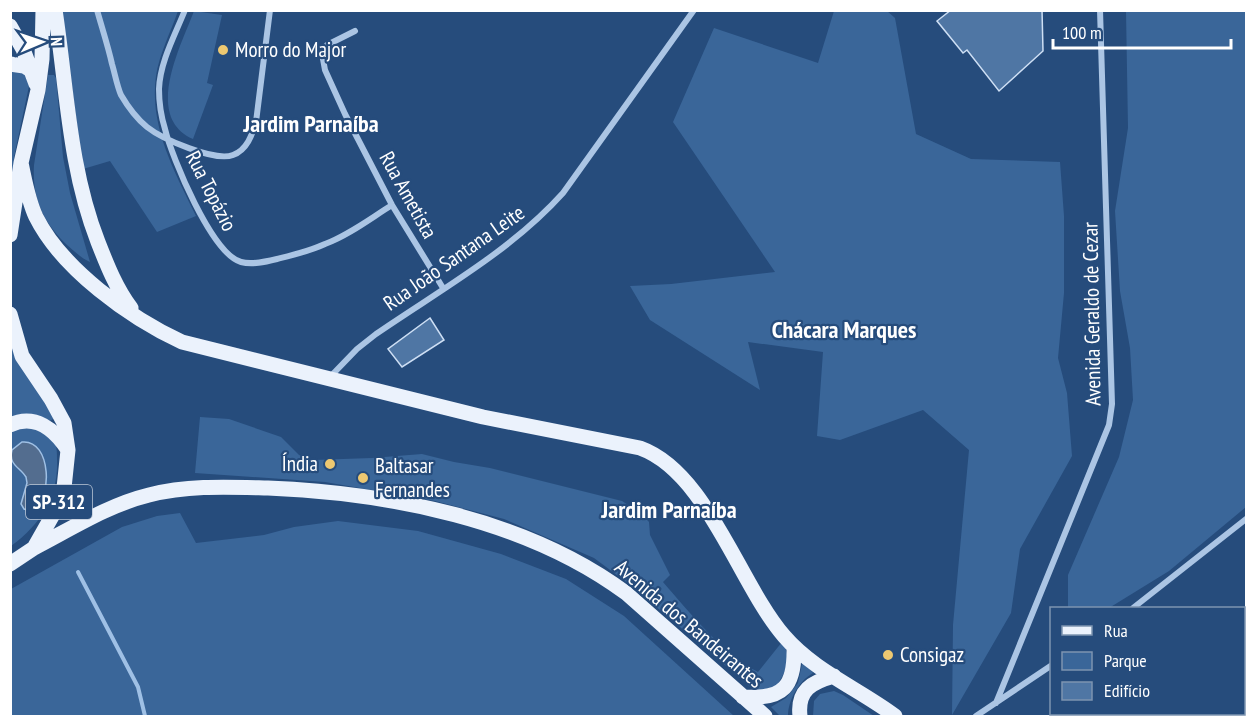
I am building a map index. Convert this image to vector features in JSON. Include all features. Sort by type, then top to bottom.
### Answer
[{"type":"main road","points":[[10,20],[14,10]]},
{"type":"main road","points":[[10,236],[21,163],[38,90],[42,59],[43,10]]},
{"type":"main road","points":[[55,10],[71,142],[84,201],[114,281],[143,322]]},
{"type":"main road","points":[[10,26],[32,71],[38,90]]},
{"type":"main road","points":[[10,64],[24,66],[32,71]]},
{"type":"main road","points":[[21,163],[28,196],[35,216],[46,235],[80,272],[143,322],[182,342],[483,417],[640,448],[653,453],[680,474],[693,491],[736,557],[759,601],[794,647],[895,717]]},
{"type":"main road","name":"SP-312","points":[[10,314],[22,356],[55,405],[64,423],[68,450],[68,466],[61,497],[34,548],[10,564]]},
{"type":"main road","points":[[10,425],[28,420],[37,422],[53,431],[68,450]]},
{"type":"main road","name":"Avenida dos Bandeirantes","points":[[34,548],[114,506],[148,495],[183,489],[227,487],[325,491],[442,510],[537,543],[610,581],[765,717]]},
{"type":"main road","points":[[743,697],[762,699],[772,696],[786,686],[794,669],[794,647]]},
{"type":"main road","points":[[800,717],[800,702],[804,693],[819,680],[834,676]]},
{"type":"street","points":[[97,10],[120,92],[139,120],[168,140],[211,156],[222,157],[233,155],[242,149],[250,138],[256,122],[270,10]]},
{"type":"street","name":"Rua Topázio","points":[[185,10],[161,74],[160,99],[168,140],[179,168],[212,234],[231,257],[239,262],[264,262],[325,244],[392,206]]},
{"type":"street","name":"Rua João Santana Leite","points":[[330,378],[357,349],[376,334],[506,246],[542,216],[563,193],[694,10]]},
{"type":"street","name":"Avenida Geraldo de Cezar","points":[[996,703],[1109,425],[1111,414],[1100,10]]},
{"type":"street","name":"Rua Ametista","points":[[356,32],[327,45],[323,58],[326,70],[345,114],[392,206],[443,288]]},
{"type":"street","points":[[1136,607],[1246,519]]},
{"type":"street","points":[[976,717],[1050,666]]},
{"type":"green space","points":[[62,11],[178,11],[162,51],[156,76],[156,113],[172,166],[196,216],[157,232],[110,161],[83,169]]},
{"type":"green space","points":[[194,11],[222,15],[207,83],[213,85],[193,139],[178,129],[170,115],[168,98],[175,61]]},
{"type":"green space","points":[[834,11],[887,11],[895,18],[916,134],[971,159],[1060,162],[1064,216],[1064,293],[1058,358],[1067,393],[1072,456],[1020,549],[1011,613],[952,715],[953,625],[969,450],[923,410],[840,440],[817,436],[823,352],[748,342],[760,390],[650,320],[630,286],[671,284],[775,272],[673,122],[714,28],[818,63]]},
{"type":"green space","points":[[1126,11],[1246,11],[1246,507],[1169,571],[1111,607],[1068,607],[1068,575],[1119,457],[1133,400],[1130,348],[1120,291],[1115,211],[1128,128]]},
{"type":"green space","points":[[11,69],[23,73],[29,86],[14,157],[11,191]]},
{"type":"green space","points":[[48,75],[54,75],[56,78],[63,157],[70,193],[90,262],[67,245],[51,227],[37,199],[34,165]]},
{"type":"green space","points":[[10,338],[53,414],[53,419],[50,421],[31,415],[11,418]]},
{"type":"green space","points":[[200,417],[229,419],[281,437],[299,455],[314,460],[422,454],[490,468],[622,501],[642,514],[649,522],[650,535],[670,575],[663,582],[707,632],[732,654],[758,672],[782,642],[787,654],[785,671],[776,687],[755,691],[633,587],[594,558],[504,519],[435,501],[325,482],[195,473]]},
{"type":"green space","points":[[34,427],[50,436],[55,442],[57,472],[55,485],[39,519],[11,546],[11,432],[15,429]]},
{"type":"green space","points":[[180,513],[196,543],[264,535],[294,527],[338,521],[418,531],[501,554],[566,579],[624,616],[734,716],[11,716],[11,589],[122,527],[157,516]]},
{"type":"green space","points":[[802,664],[808,666],[813,673],[795,692],[788,716],[780,716],[771,707],[786,698],[798,683]]},
{"type":"green space","points":[[834,691],[874,716],[813,716],[814,701],[820,694]]},
{"type":"shaded area","points":[[22,442],[32,444],[39,450],[46,472],[44,496],[32,511],[24,509],[21,504],[27,483],[26,477],[15,465],[11,455],[12,450]]},
{"type":"building","points":[[951,10],[1042,10],[1043,51],[999,91],[967,50],[963,53],[937,21]]},
{"type":"building","points":[[430,318],[444,340],[402,367],[388,349]]},
{"type":"waterway","points":[[78,572],[138,687],[145,716]]},
{"type":"place","name":"Morro do Major","points":[[223,50]]},
{"type":"place","name":"Índia","points":[[330,464]]},
{"type":"place","name":"Baltasar Fernandes","points":[[363,478]]},
{"type":"place","name":"Consigaz","points":[[888,655]]},
{"type":"district","name":"Jardim Parnaíba","points":[[311,124]]},
{"type":"district","name":"Chácara Marques","points":[[844,330]]},
{"type":"district","name":"Jardim Parnaíba","points":[[669,510]]}]
